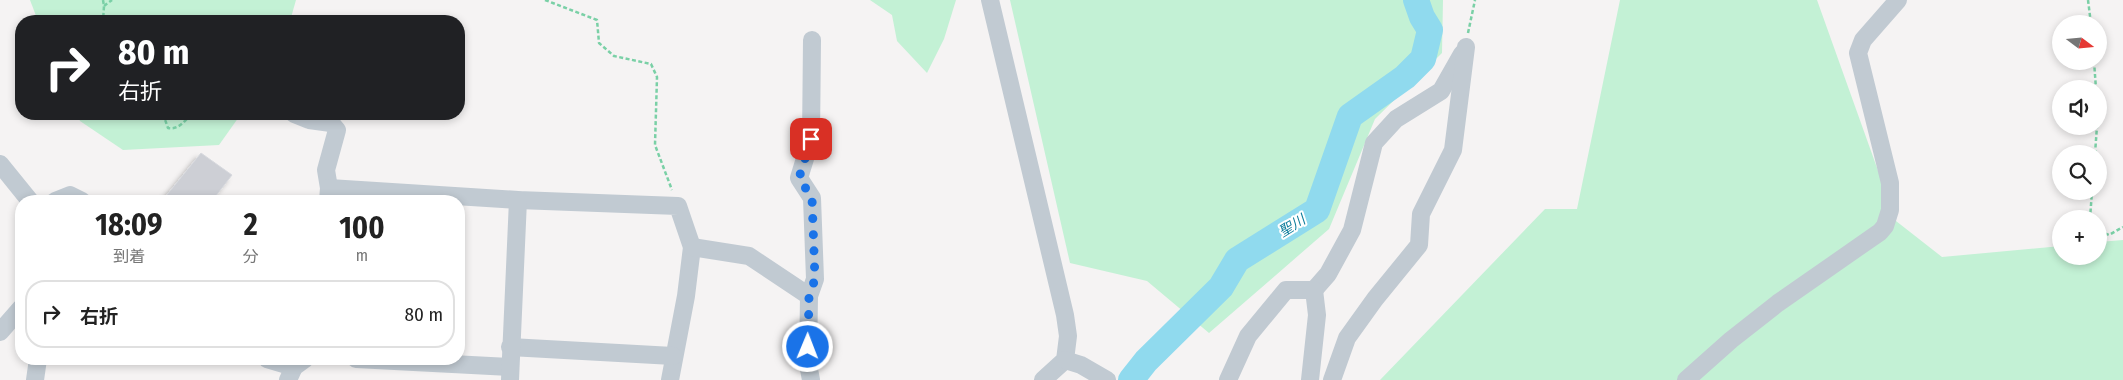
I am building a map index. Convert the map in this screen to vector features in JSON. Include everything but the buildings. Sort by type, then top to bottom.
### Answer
[{"type":"street","points":[[990,0],[1065,315],[1068,336],[1066,360],[1043,380]]},
{"type":"street","points":[[1686,380],[1731,340],[1778,303],[1874,236],[1885,226],[1891,204],[1890,183],[1858,53],[1863,40],[1898,0]]},
{"type":"street","points":[[811,380],[808,364],[809,296],[815,279],[812,198],[799,178],[811,139],[812,40]]},
{"type":"street","points":[[1310,380],[1317,316],[1314,290],[1328,274],[1352,230],[1374,143],[1396,119],[1441,91],[1466,47]]},
{"type":"street","points":[[1332,380],[1347,338],[1375,299],[1420,245],[1421,214],[1454,150],[1466,47]]},
{"type":"street","points":[[308,120],[331,123],[336,130],[326,170],[329,195]]},
{"type":"street","points":[[0,164],[25,195]]},
{"type":"street","points":[[465,199],[678,206],[692,247],[678,342],[673,356],[670,380]]},
{"type":"street","points":[[418,365],[510,374],[518,200]]},
{"type":"street","points":[[692,247],[749,256],[809,296]]},
{"type":"street","points":[[1228,380],[1248,336],[1286,290],[1314,290]]},
{"type":"street","points":[[0,332],[15,316]]},
{"type":"street","points":[[510,347],[673,356]]},
{"type":"street","points":[[1066,360],[1080,365],[1107,380]]},
{"type":"street","points":[[35,380],[37,365]]},
{"type":"street","points":[[278,365],[293,373]]},
{"type":"path","points":[[102,0],[103,15]]},
{"type":"path","points":[[104,6],[112,0]]},
{"type":"path","points":[[545,0],[597,20],[599,43],[614,56],[651,64],[657,77],[655,145],[678,206]]},
{"type":"path","points":[[1466,47],[1475,0]]},
{"type":"path","points":[[2088,0],[2090,15]]},
{"type":"path","points":[[165,120],[168,128],[172,129],[177,128],[186,120]]},
{"type":"path","points":[[2107,233],[2123,227]]},
{"type":"green space","points":[[30,0],[296,0],[292,15],[36,15]]},
{"type":"green space","points":[[870,0],[956,0],[944,39],[927,73],[897,41],[892,15]]},
{"type":"green space","points":[[1010,0],[1443,0],[1442,53],[1375,119],[1329,229],[1209,333],[1147,281],[1070,263]]},
{"type":"green space","points":[[1620,0],[1817,0],[1896,221],[1942,257],[2052,247],[2052,265],[2107,265],[2107,241],[2123,240],[2123,380],[1380,380],[1545,209],[1577,209]]},
{"type":"green space","points":[[237,120],[219,145],[123,150],[80,121]]},
{"type":"waterway","name":"聖川","points":[[1131,380],[1146,361],[1221,287],[1237,260],[1317,210],[1350,116],[1405,77],[1423,59],[1430,30],[1422,17],[1416,0]]},
{"type":"route","points":[[808,347],[809,296],[815,279],[812,198],[799,178],[811,139]]}]
